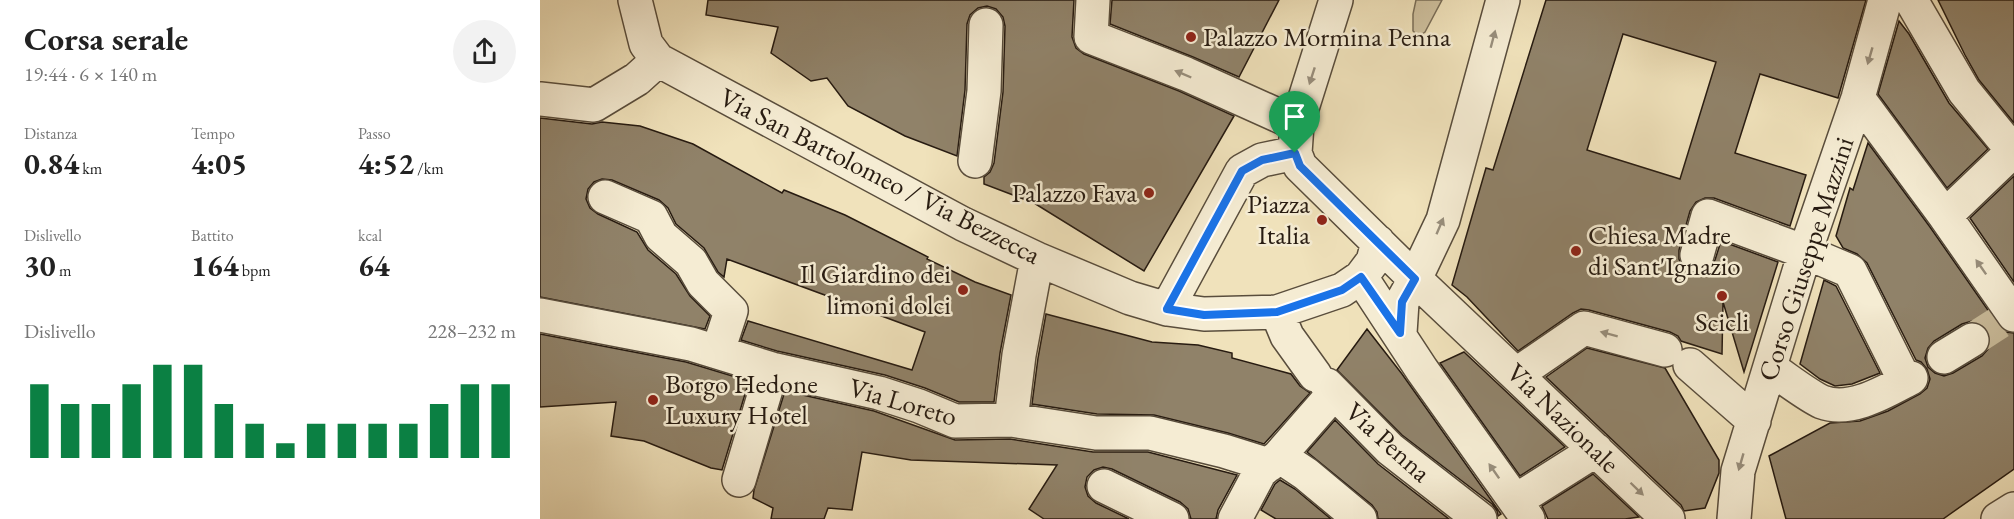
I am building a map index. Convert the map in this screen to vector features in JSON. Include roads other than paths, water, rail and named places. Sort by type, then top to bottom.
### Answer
[{"type":"street","points":[[540,99],[594,105],[637,79],[658,60],[646,44],[635,0]]},
{"type":"street","points":[[1336,0],[1296,138],[1300,166],[1415,279]]},
{"type":"street","points":[[1400,333],[1402,302],[1443,220],[1503,0]]},
{"type":"street","name":"Corso Giuseppe Mazzini","points":[[1734,519],[1738,471],[1805,252],[1858,98],[1885,0]]},
{"type":"street","points":[[1911,0],[1964,91],[2013,151],[1945,216]]},
{"type":"street","points":[[1093,8],[1091,37],[1186,75],[1236,98],[1296,138]]},
{"type":"street","points":[[975,161],[984,92],[986,25]]},
{"type":"street","name":"Via San Bartolomeo / Via Bezzecca","points":[[658,60],[963,224],[1037,259],[1130,298],[1167,309],[1204,315],[1277,312],[1342,290],[1361,277]]},
{"type":"street","points":[[1858,98],[1945,216],[2009,317]]},
{"type":"street","points":[[1167,309],[1242,171],[1296,138]]},
{"type":"street","points":[[605,197],[651,218],[662,236],[691,262],[703,283],[731,310],[718,351]]},
{"type":"street","points":[[1696,255],[1708,216],[1850,271],[1908,379],[1865,400],[1847,405],[1822,402],[1770,368]]},
{"type":"street","points":[[1378,242],[1373,261],[1361,277],[1400,333],[1422,370],[1528,506],[1596,450]]},
{"type":"street","points":[[1011,420],[1018,355],[1037,259]]},
{"type":"street","name":"Via Nazionale","points":[[1415,279],[1668,519]]},
{"type":"street","name":"Via Penna","points":[[1277,312],[1287,336],[1325,384],[1390,449],[1480,519]]},
{"type":"street","name":"Via Loreto","points":[[540,315],[679,341],[718,351],[772,369],[879,393],[919,406],[955,422],[1011,420],[1096,433],[1150,433],[1224,451],[1274,460],[1306,474],[1356,518]]},
{"type":"street","points":[[1517,375],[1584,327],[1678,357],[1754,421]]},
{"type":"street","points":[[1944,357],[1971,340]]},
{"type":"street","points":[[739,480],[772,369]]},
{"type":"street","points":[[1235,519],[1260,472],[1274,460],[1325,384]]},
{"type":"street","points":[[1104,486],[1172,519]]},
{"type":"street","points":[[1998,519],[2014,509]]},
{"type":"tunnel","points":[[1972,340],[2000,322]]},
{"type":"place","name":"Palazzo Mormina Penna","points":[[1191,37]]},
{"type":"place","name":"Palazzo Fava","points":[[1149,193]]},
{"type":"place","name":"Piazza Italia","points":[[1322,220]]},
{"type":"place","name":"Chiesa Madre di Sant'Ignazio","points":[[1576,251]]},
{"type":"place","name":"Il Giardino dei limoni dolci","points":[[963,290]]},
{"type":"place","name":"Scicli","points":[[1722,296]]},
{"type":"place","name":"Borgo Hedone Luxury Hotel","points":[[653,400]]}]
